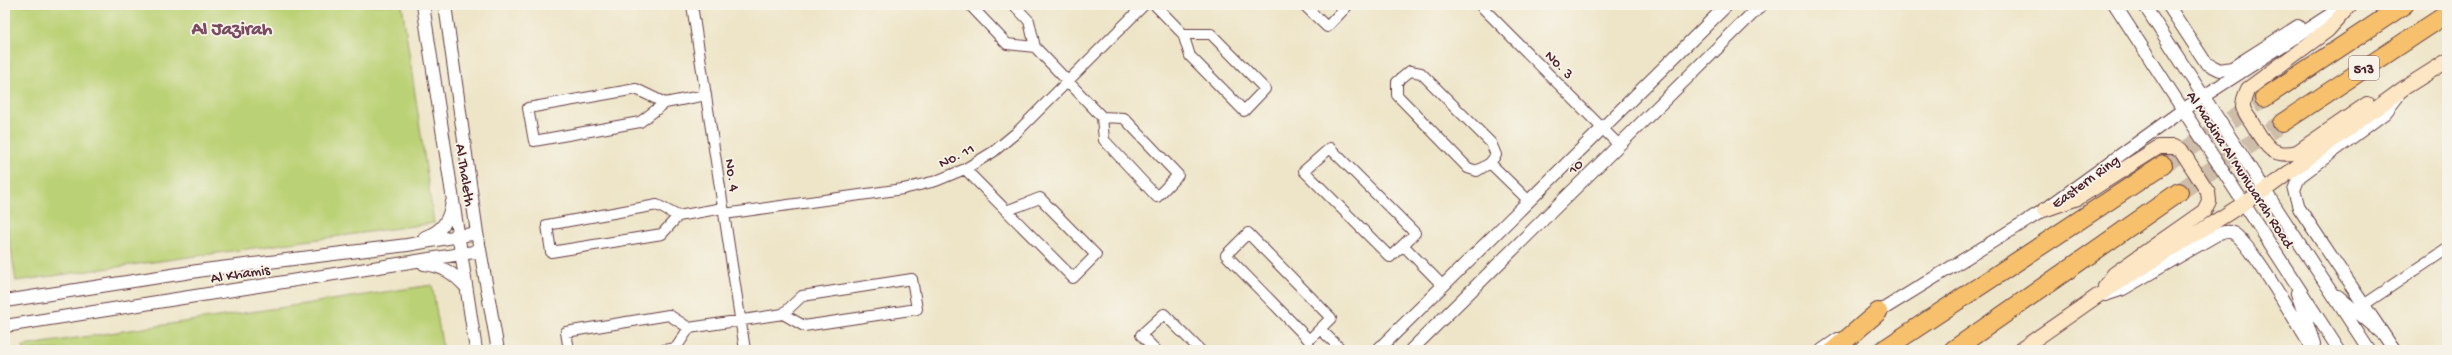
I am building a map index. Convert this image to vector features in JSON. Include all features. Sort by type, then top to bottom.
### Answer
[{"type":"highway","name":"513","points":[[2264,98],[2404,5]]},
{"type":"highway","name":"513","points":[[2282,123],[2447,14]]},
{"type":"highway","name":"Eastern Ring","points":[[1883,350],[2163,165]]},
{"type":"highway","points":[[1953,350],[2179,192]]},
{"type":"highway","points":[[1834,350],[1878,312]]},
{"type":"main road","points":[[2350,5],[2328,30],[2248,88],[2243,99],[2243,109],[2265,145],[2277,153],[2286,155],[2297,152],[2372,100],[2404,88]]},
{"type":"main road","points":[[2020,350],[2096,297],[2265,190],[2404,88],[2447,61]]},
{"type":"main road","points":[[2044,210],[2078,198],[2159,147],[2174,147],[2181,150],[2208,192],[2209,200],[2204,211],[2114,274],[2096,297]]},
{"type":"street","name":"Al Thaleth","points":[[423,5],[476,350]]},
{"type":"street","name":"Al Thaleth","points":[[445,5],[480,251],[498,350]]},
{"type":"street","name":"No. 4","points":[[692,5],[745,350]]},
{"type":"street","points":[[970,5],[1007,44],[1034,47]]},
{"type":"street","points":[[1014,5],[1029,21],[1034,47],[1102,117],[1104,140],[1157,197],[1178,175],[1124,118],[1102,117]]},
{"type":"street","name":"No. 11","points":[[678,216],[903,189],[936,181],[965,169],[993,152],[1016,133],[1144,5]]},
{"type":"street","points":[[1155,5],[1183,34],[1190,56],[1244,111],[1265,89],[1211,34],[1183,34]]},
{"type":"street","points":[[1304,5],[1326,27],[1347,6],[1346,5]]},
{"type":"street","name":"No. 3","points":[[1480,5],[1619,145]]},
{"type":"street","name":"10","points":[[1378,350],[1728,5]]},
{"type":"street","name":"10","points":[[1411,350],[1761,5]]},
{"type":"street","name":"Al Madina Al Munwarah Road","points":[[2115,5],[2184,109],[2339,350]]},
{"type":"street","name":"Al Madina Al Munwarah Road","points":[[2144,5],[2369,350]]},
{"type":"street","points":[[2168,5],[2206,63],[2220,70],[2232,68],[2321,12],[2337,5]]},
{"type":"street","name":"Eastern Ring","points":[[1822,350],[1878,312],[2044,210],[2184,109],[2345,5]]},
{"type":"street","points":[[1410,71],[1421,73],[1491,143],[1496,155],[1490,163],[1477,171],[1468,168],[1397,95],[1397,82],[1410,71]]},
{"type":"street","points":[[2394,350],[2365,304],[2299,208],[2294,190],[2299,177],[2385,113],[2404,88]]},
{"type":"street","points":[[665,103],[636,89],[528,108],[534,141],[640,122],[665,103],[706,94]]},
{"type":"street","points":[[1330,148],[1415,233],[1403,245],[1390,257],[1304,171],[1330,148]]},
{"type":"street","points":[[1490,163],[1529,201]]},
{"type":"street","points":[[965,169],[1006,211],[1073,278],[1096,255],[1040,198],[1006,211]]},
{"type":"street","points":[[407,244],[436,233],[445,224],[450,212],[453,195]]},
{"type":"street","points":[[657,205],[678,216],[662,234],[551,252],[547,225],[657,205]]},
{"type":"street","points":[[1248,232],[1331,318],[1320,329],[1309,340],[1226,254],[1248,232]]},
{"type":"street","points":[[2096,297],[2123,289],[2216,235],[2225,232],[2233,233],[2250,250],[2313,350]]},
{"type":"street","name":"Al Khamis","points":[[5,301],[204,270],[407,244],[478,233]]},
{"type":"street","points":[[1403,245],[1443,286]]},
{"type":"street","points":[[2365,304],[2447,249]]},
{"type":"street","name":"Al Khamis","points":[[5,326],[480,251]]},
{"type":"street","points":[[410,262],[442,267],[455,274],[466,287]]},
{"type":"street","points":[[2290,275],[2317,350]]},
{"type":"street","points":[[569,350],[566,332],[669,315],[689,328],[783,314],[802,296],[912,279],[917,309],[804,326],[783,314]]},
{"type":"street","points":[[2329,289],[2384,334]]},
{"type":"street","points":[[1156,350],[1141,335],[1164,314],[1200,350]]},
{"type":"street","points":[[664,350],[676,348],[689,328]]},
{"type":"street","points":[[1320,329],[1342,350]]},
{"type":"green space","points":[[5,5],[402,5],[434,223],[16,281],[5,211]]},
{"type":"green space","points":[[432,285],[443,350],[23,350],[23,346]]},
{"type":"tunnel","points":[[2163,165],[2264,98]]},
{"type":"tunnel","points":[[2179,192],[2282,123]]},
{"type":"district","name":"Al Jazirah","points":[[232,27]]}]
